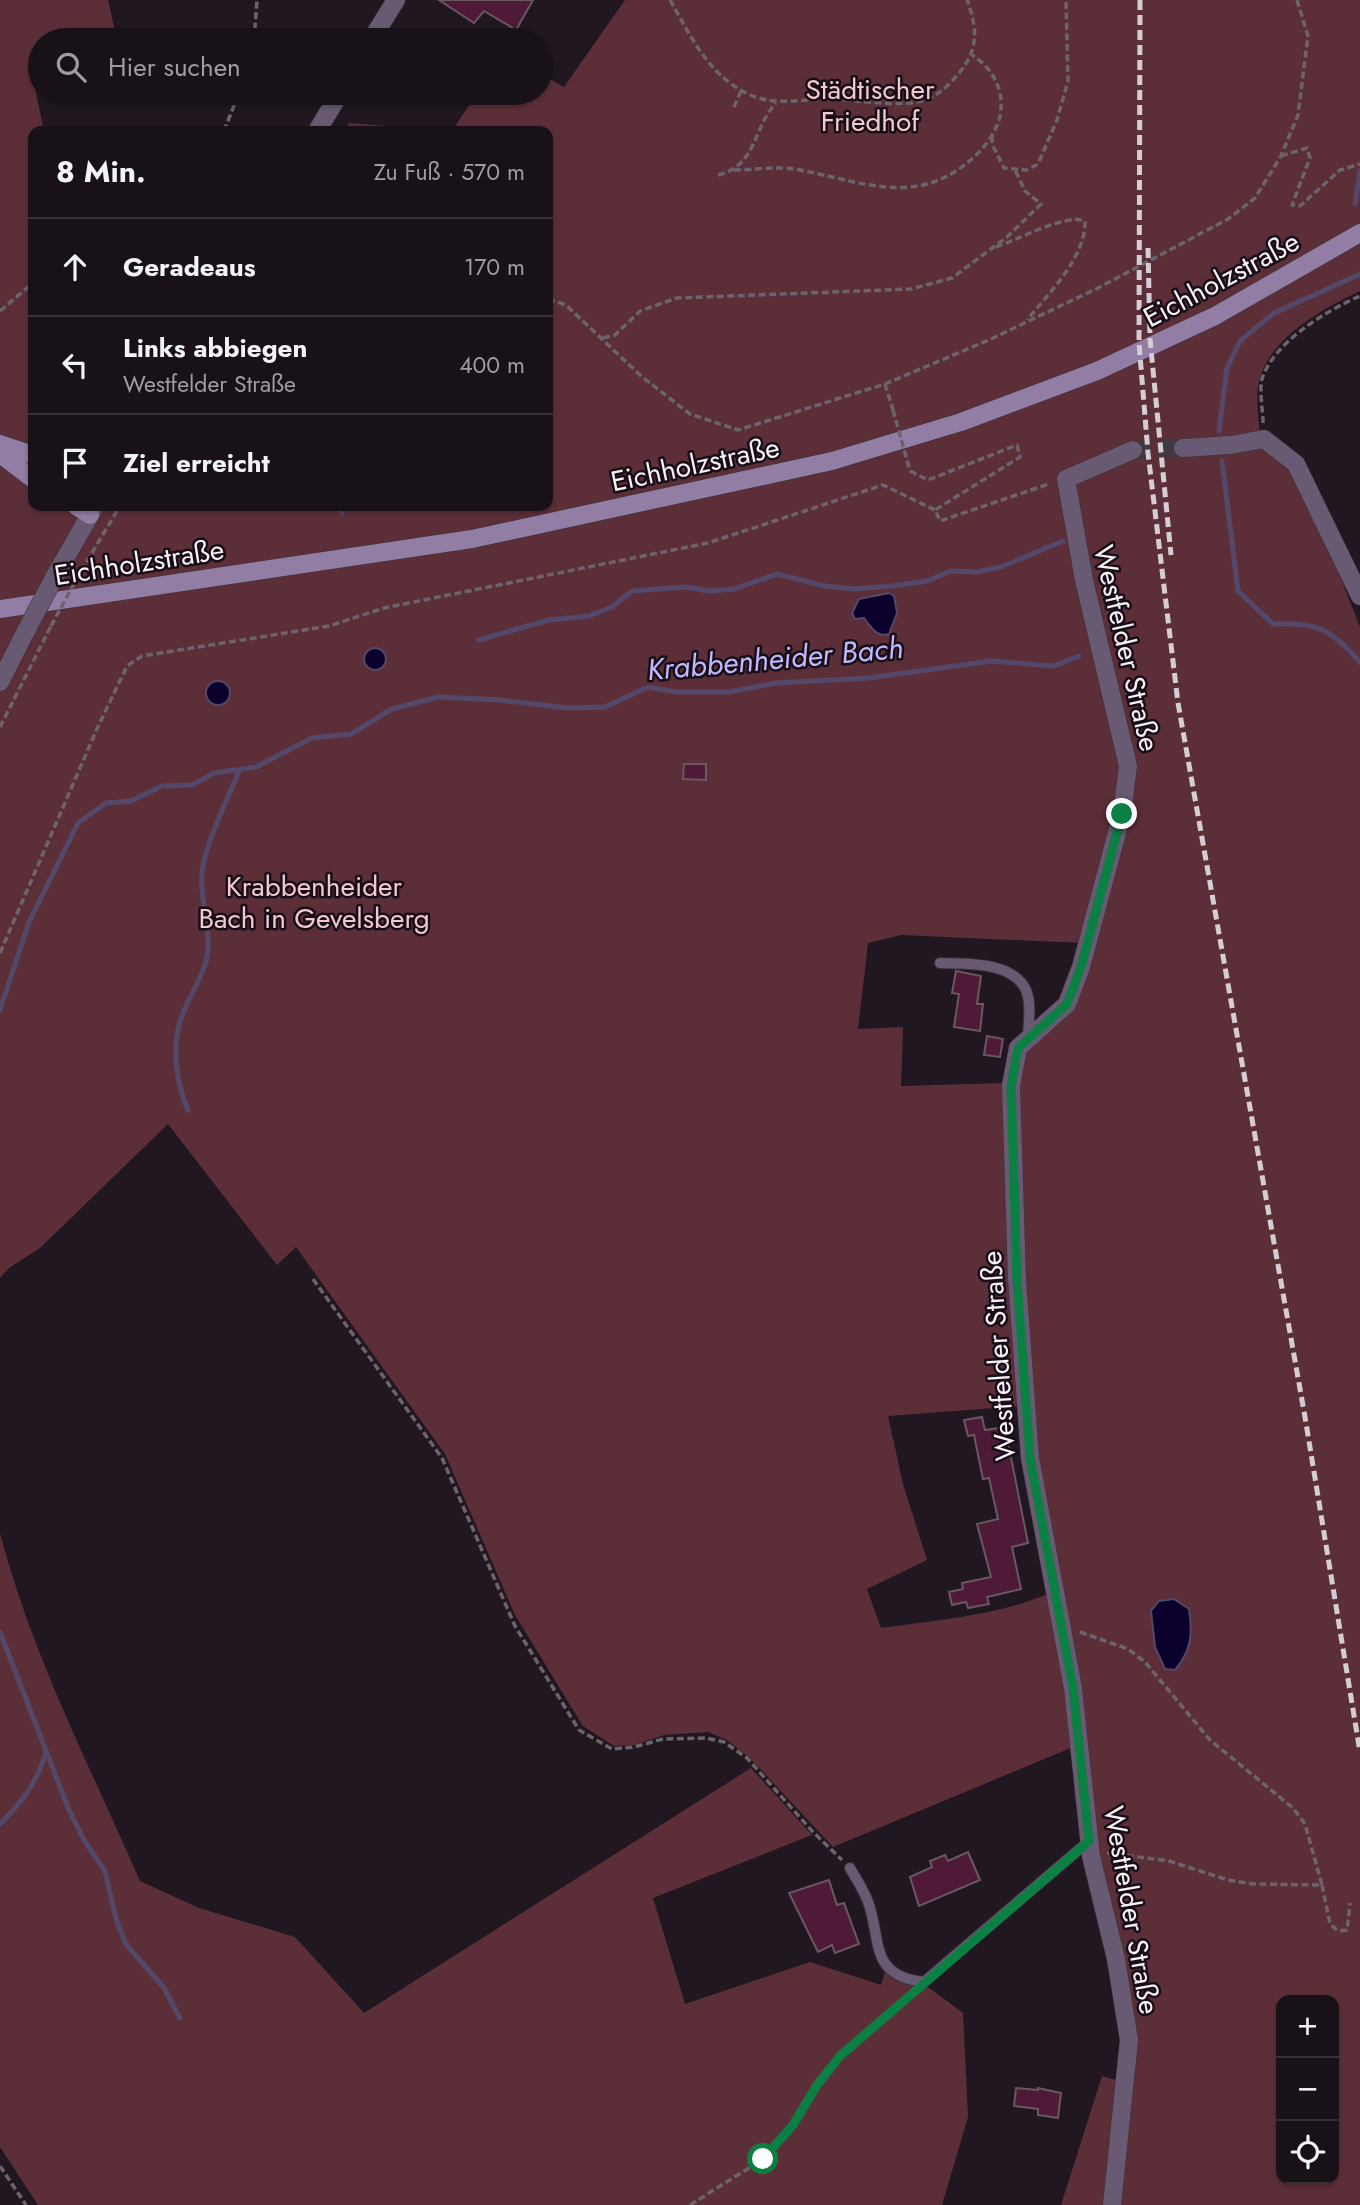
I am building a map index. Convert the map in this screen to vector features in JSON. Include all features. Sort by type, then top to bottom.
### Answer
[{"type":"main road","name":"Eichholzstraße","points":[[0,609],[472,539],[832,461],[961,422],[1097,371],[1215,316],[1360,233]]},
{"type":"main road","points":[[0,444],[28,453]]},
{"type":"main road","points":[[0,454],[28,475]]},
{"type":"street","points":[[379,28],[396,0]]},
{"type":"street","points":[[320,126],[333,105]]},
{"type":"street","points":[[1184,448],[1231,445],[1264,439],[1282,450],[1296,464],[1360,596]]},
{"type":"street","points":[[1066,478],[1133,450]]},
{"type":"street","name":"Westfelder Straße","points":[[1066,478],[1083,580],[1128,766],[1122,814],[1081,967],[1067,1004],[1018,1048],[1011,1086],[1017,1279],[1030,1458],[1073,1688],[1090,1846],[1116,1959],[1129,2040],[1112,2205]]},
{"type":"street","points":[[0,682],[86,511]]},
{"type":"lane","points":[[940,963],[982,965],[1016,979],[1026,990],[1028,1040]]},
{"type":"lane","points":[[850,1868],[869,1903],[874,1940],[888,1968],[904,1980],[924,1982],[1090,1846]]},
{"type":"path","points":[[255,28],[257,0]]},
{"type":"path","points":[[670,0],[706,62],[741,91],[776,103],[821,99],[923,100],[939,94],[972,55],[974,33],[967,0]]},
{"type":"path","points":[[972,55],[983,62],[1002,93],[1001,113],[992,144],[998,160],[1004,168],[1032,169],[1038,164],[1058,120],[1068,81],[1066,0]]},
{"type":"path","points":[[553,301],[566,305],[641,376],[690,414],[738,430],[885,384],[1098,288],[1228,219],[1255,198],[1281,156],[1298,115],[1308,36],[1297,0]]},
{"type":"path","points":[[734,107],[741,91]]},
{"type":"path","points":[[734,170],[750,152],[766,113],[776,103]]},
{"type":"path","points":[[226,126],[234,105]]},
{"type":"path","points":[[718,175],[734,170],[793,169],[860,186],[902,188],[947,177],[967,164],[993,134]]},
{"type":"path","points":[[1281,156],[1307,148],[1310,158],[1292,205],[1300,206],[1340,170],[1360,164]]},
{"type":"path","points":[[603,338],[615,335],[640,311],[677,298],[911,289],[953,278],[992,249],[1041,204],[1025,191],[1015,170]]},
{"type":"path","points":[[992,249],[1058,222],[1078,218],[1085,221],[1086,237],[1026,322]]},
{"type":"path","points":[[0,311],[28,287]]},
{"type":"path","points":[[1264,439],[1262,380],[1276,351],[1337,305],[1360,296]]},
{"type":"path","points":[[885,384],[911,471],[928,480],[1017,445],[1020,457],[934,510]]},
{"type":"path","points":[[0,953],[127,666],[142,656],[330,626],[384,608],[708,543],[883,485],[934,510],[940,521],[1066,478]]},
{"type":"path","points":[[0,727],[51,626],[117,511]]},
{"type":"path","points":[[313,1279],[442,1458],[515,1626],[579,1730],[612,1749],[634,1748],[663,1739],[706,1738],[724,1742],[747,1758],[813,1832],[850,1868]]},
{"type":"path","points":[[1060,1627],[1102,1638],[1137,1656],[1210,1740],[1293,1808],[1305,1824],[1330,1924],[1338,1931],[1347,1930],[1350,1903]]},
{"type":"path","points":[[1090,1846],[1169,1861],[1228,1880],[1253,1884],[1322,1885]]},
{"type":"path","points":[[690,2205],[763,2159],[793,2125],[817,2085],[840,2056],[924,1982]]},
{"type":"path","points":[[0,2166],[26,2205]]},
{"type":"green space","points":[[0,0],[108,0],[114,28],[28,28],[28,105],[38,105],[43,126],[28,126],[28,511],[553,511],[553,126],[455,126],[469,105],[553,105],[553,81],[564,87],[625,0],[1360,0],[1360,291],[1314,316],[1285,339],[1265,366],[1259,382],[1257,402],[1260,436],[1285,456],[1314,510],[1360,627],[1360,2205],[1061,2205],[1102,2076],[1130,2084],[1051,1561],[1028,1383],[1015,1103],[1023,1060],[1029,1049],[1068,1010],[1125,768],[1083,943],[901,935],[868,943],[858,1029],[903,1027],[901,1086],[1005,1083],[1021,1406],[888,1416],[903,1484],[927,1560],[867,1589],[881,1628],[988,1612],[1050,1593],[1073,1747],[833,1847],[750,1758],[727,1740],[708,1732],[664,1735],[634,1745],[614,1746],[583,1726],[515,1615],[445,1454],[296,1247],[277,1265],[168,1124],[40,1248],[9,1268],[0,1278]]},
{"type":"green space","points":[[349,123],[388,126],[347,126]]},
{"type":"green space","points":[[0,1533],[28,1623],[45,1666],[140,1881],[199,1908],[295,1937],[364,2013],[751,1768],[812,1835],[653,1898],[685,2004],[810,1962],[881,1985],[886,1968],[924,1984],[963,2013],[968,2117],[942,2205],[38,2205],[0,2147]]},
{"type":"shaded area","points":[[889,593],[894,596],[897,613],[889,634],[878,633],[864,618],[855,619],[852,613],[859,599]]},
{"type":"shaded area","points":[[375,648],[383,651],[386,659],[383,667],[375,670],[367,667],[364,659],[367,651]]},
{"type":"shaded area","points":[[218,681],[226,685],[230,693],[226,701],[218,705],[210,701],[206,693],[210,685]]},
{"type":"shaded area","points":[[1174,1599],[1189,1609],[1191,1626],[1188,1649],[1175,1670],[1165,1669],[1155,1647],[1151,1611],[1159,1601]]},
{"type":"building","points":[[439,0],[533,0],[517,28],[484,11],[474,23]]},
{"type":"building","points":[[684,764],[706,764],[706,780],[683,779]]},
{"type":"building","points":[[956,971],[981,976],[977,1004],[983,1004],[980,1031],[954,1027],[959,994],[952,993]]},
{"type":"building","points":[[987,1036],[1003,1039],[1000,1057],[984,1055]]},
{"type":"building","points":[[982,1417],[985,1430],[1005,1427],[1028,1543],[1012,1547],[1021,1589],[987,1597],[989,1604],[968,1608],[966,1602],[952,1605],[949,1592],[963,1589],[962,1583],[991,1577],[977,1524],[998,1519],[989,1478],[983,1479],[974,1435],[968,1436],[964,1420]]},
{"type":"building","points":[[968,1852],[980,1880],[919,1906],[910,1877],[932,1867],[930,1861],[945,1855],[948,1861]]},
{"type":"building","points":[[829,1880],[837,1905],[844,1903],[859,1944],[835,1953],[832,1945],[818,1952],[789,1893]]},
{"type":"building","points":[[1016,2088],[1038,2088],[1061,2093],[1058,2118],[1038,2115],[1038,2109],[1014,2106]]},
{"type":"waterway","points":[[1355,204],[1360,171]]},
{"type":"waterway","points":[[1219,431],[1227,368],[1240,341],[1274,313],[1360,274]]},
{"type":"waterway","points":[[1222,461],[1238,591],[1273,624],[1301,624],[1322,630],[1340,642],[1360,662]]},
{"type":"waterway","points":[[479,640],[549,620],[589,616],[612,607],[632,591],[686,587],[710,591],[734,589],[777,574],[825,586],[854,589],[892,586],[927,581],[951,571],[977,572],[1001,567],[1063,541]]},
{"type":"waterway","name":"Krabbenheider Bach","points":[[0,1010],[29,922],[78,823],[106,803],[131,801],[162,786],[192,785],[214,773],[256,767],[312,738],[351,734],[392,709],[438,697],[500,700],[568,708],[605,707],[648,687],[677,692],[729,692],[776,683],[869,678],[991,661],[1054,666],[1079,656]]},
{"type":"waterway","points":[[188,1110],[180,1088],[176,1051],[182,1016],[204,969],[208,950],[202,890],[203,866],[214,829],[239,771]]},
{"type":"waterway","points":[[0,1632],[69,1810],[84,1840],[105,1871],[116,1919],[126,1944],[164,1988],[180,2018]]},
{"type":"waterway","points":[[0,1824],[28,1791],[46,1752]]},
{"type":"tunnel","points":[[1133,450],[1183,448]]},
{"type":"railway","points":[[1140,0],[1139,343],[1148,453],[1178,703],[1305,1417],[1360,1752]]},
{"type":"railway","points":[[1148,248],[1150,339],[1171,555]]},
{"type":"route","points":[[763,2159],[793,2125],[817,2085],[840,2056],[1089,1841],[1073,1688],[1047,1561],[1030,1458],[1017,1279],[1011,1086],[1018,1048],[1067,1004],[1081,967],[1122,814]]},
{"type":"park label","name":"Städtischer Friedhof","points":[[870,105]]},
{"type":"park label","name":"Krabbenheider Bach in Gevelsberg","points":[[314,902]]}]
